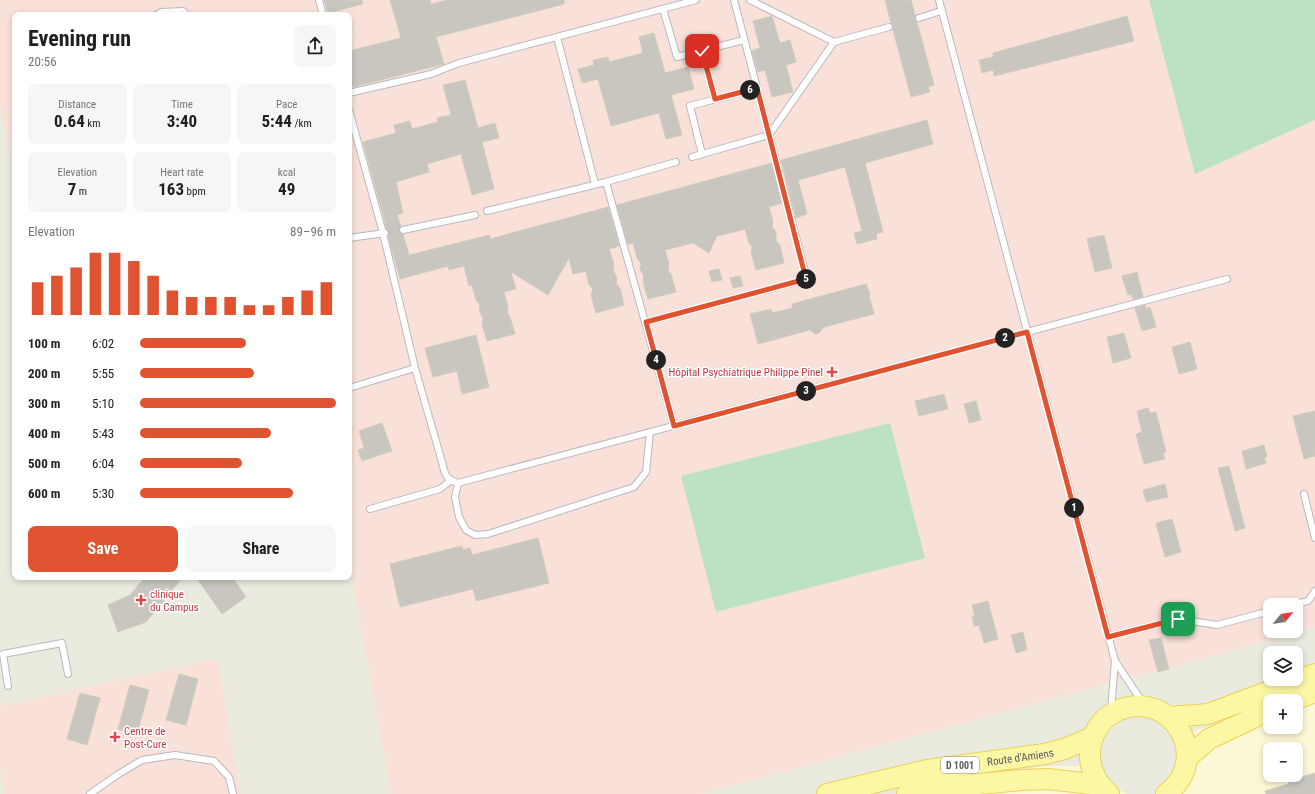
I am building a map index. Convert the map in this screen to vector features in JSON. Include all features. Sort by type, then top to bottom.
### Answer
[{"type":"main road","points":[[1169,717],[1208,714],[1315,674]]},
{"type":"main road","points":[[1303,696],[1315,692]]},
{"type":"main road","points":[[1105,790],[1092,770],[1089,753],[1093,737],[1103,720],[1111,714],[1133,706],[1145,706],[1158,710],[1169,717],[1177,725],[1183,735],[1186,746],[1187,758],[1185,769],[1180,780],[1173,789],[1166,794]]},
{"type":"main road","points":[[1187,758],[1209,739],[1263,713]]},
{"type":"main road","name":"Route d'Amiens","points":[[827,794],[927,770],[1045,754],[1064,749],[1093,737]]},
{"type":"main road","name":"Route d'Amiens","points":[[906,794],[924,789],[1048,779],[1105,790]]},
{"type":"lane","points":[[319,0],[322,12]]},
{"type":"lane","points":[[352,92],[431,74],[459,62],[696,0]]},
{"type":"lane","points":[[646,322],[806,279],[734,0]]},
{"type":"lane","points":[[750,0],[834,42]]},
{"type":"lane","points":[[939,0],[1115,661],[1145,706]]},
{"type":"lane","points":[[663,9],[677,58],[744,40]]},
{"type":"lane","points":[[919,18],[942,11]]},
{"type":"lane","points":[[161,12],[184,12]]},
{"type":"lane","points":[[692,157],[769,135],[834,42],[889,27]]},
{"type":"lane","points":[[557,37],[595,184]]},
{"type":"lane","points":[[702,51],[715,99]]},
{"type":"lane","points":[[702,154],[690,106],[757,88]]},
{"type":"lane","points":[[352,121],[384,233],[415,368],[446,476],[450,481],[458,483],[1227,279]]},
{"type":"lane","points":[[486,211],[606,182],[676,162]]},
{"type":"lane","points":[[606,182],[674,426]]},
{"type":"lane","points":[[403,230],[475,215]]},
{"type":"lane","points":[[352,238],[384,233]]},
{"type":"lane","points":[[352,387],[415,368]]},
{"type":"lane","points":[[458,483],[455,497],[459,516],[466,530],[475,535],[488,534],[634,487],[646,472],[650,432]]},
{"type":"lane","points":[[370,509],[440,489],[450,481]]},
{"type":"lane","points":[[1304,494],[1315,538]]},
{"type":"lane","points":[[1303,602],[1308,601],[1315,591]]},
{"type":"lane","points":[[1108,637],[1178,619],[1217,625],[1263,613]]},
{"type":"lane","points":[[8,686],[3,654],[62,643],[68,674]]},
{"type":"lane","points":[[1111,714],[1115,661]]},
{"type":"lane","points":[[90,794],[117,774],[142,760],[175,755],[214,761],[229,777],[233,794]]},
{"type":"shaded area","name":"Hôpital Psychiatrique Philippe Pinel","points":[[0,0],[1149,0],[1195,174],[1315,120],[1315,628],[1303,631],[1303,598],[1263,598],[1263,638],[1278,638],[701,794],[391,794],[352,578],[352,12],[12,12],[12,168],[0,104]]},
{"type":"shaded area","name":"Centre de Post-Cure","points":[[217,659],[241,794],[5,794],[0,768],[0,706]]},
{"type":"shaded area","points":[[1315,691],[1315,794],[1164,794],[1191,732],[1263,708],[1263,734],[1303,734],[1303,697]]},
{"type":"shaded area","points":[[1039,766],[1079,766],[1127,794],[921,794]]},
{"type":"green space","points":[[1149,0],[1315,0],[1315,120],[1195,174]]},
{"type":"green space","points":[[890,423],[925,558],[716,612],[681,476]]},
{"type":"building","points":[[324,0],[362,0],[363,4],[328,12]]},
{"type":"building","points":[[390,0],[430,0],[431,4],[447,0],[564,0],[564,4],[436,37],[444,64],[352,87],[352,50],[401,38]]},
{"type":"building","points":[[885,0],[911,0],[934,85],[928,87],[930,92],[911,97],[893,30],[893,25],[891,23]]},
{"type":"building","points":[[772,16],[780,43],[790,40],[796,62],[786,65],[793,92],[772,97],[765,70],[758,72],[752,51],[760,48],[753,21]]},
{"type":"building","points":[[1127,16],[1134,41],[994,76],[993,70],[982,73],[979,60],[993,57],[993,53]]},
{"type":"building","points":[[654,33],[665,73],[688,67],[694,89],[671,95],[682,135],[666,139],[659,113],[611,126],[598,79],[582,83],[578,69],[594,65],[593,60],[608,57],[609,62],[643,53],[639,37]]},
{"type":"building","points":[[465,80],[478,128],[495,123],[499,138],[482,142],[494,189],[472,195],[461,154],[427,164],[429,172],[396,182],[403,213],[397,215],[401,226],[399,231],[403,234],[409,255],[490,235],[490,239],[608,207],[619,246],[609,249],[614,264],[613,270],[617,278],[616,283],[620,288],[624,305],[596,313],[591,295],[593,289],[589,285],[586,271],[573,274],[569,258],[548,295],[511,272],[516,289],[504,292],[508,307],[507,312],[515,334],[487,341],[482,324],[483,318],[479,311],[480,305],[476,300],[472,285],[469,286],[464,266],[449,270],[448,266],[400,279],[388,236],[389,232],[363,142],[396,133],[394,125],[410,121],[412,129],[438,122],[437,118],[451,115],[443,85]]},
{"type":"building","points":[[927,120],[933,144],[865,163],[883,232],[876,234],[877,239],[857,244],[854,233],[862,231],[845,167],[798,180],[807,214],[796,218],[781,160]]},
{"type":"building","points":[[772,163],[782,203],[769,207],[773,222],[772,227],[776,232],[776,241],[780,245],[784,263],[756,270],[751,252],[752,247],[749,243],[745,229],[717,236],[709,253],[693,243],[665,250],[669,264],[668,270],[671,274],[676,292],[648,299],[643,282],[644,276],[640,269],[641,263],[637,258],[633,243],[628,244],[617,205]]},
{"type":"building","points":[[1104,235],[1112,268],[1095,272],[1087,239]]},
{"type":"building","points":[[719,269],[722,280],[712,282],[709,271]]},
{"type":"building","points":[[1137,272],[1143,297],[1133,299],[1131,294],[1128,295],[1122,276]]},
{"type":"building","points":[[740,276],[743,286],[733,288],[730,278]]},
{"type":"building","points":[[866,284],[870,294],[874,314],[824,327],[819,333],[815,334],[810,330],[758,344],[750,314],[771,309],[772,313],[793,308],[792,304]]},
{"type":"building","points":[[1145,305],[1146,309],[1150,307],[1156,327],[1142,331],[1135,308]]},
{"type":"building","points":[[1124,333],[1131,358],[1113,363],[1107,337]]},
{"type":"building","points":[[476,335],[489,387],[462,394],[457,371],[433,377],[425,348]]},
{"type":"building","points":[[1190,342],[1197,369],[1179,374],[1172,347]]},
{"type":"building","points":[[944,394],[948,409],[919,416],[915,401]]},
{"type":"building","points":[[976,401],[981,420],[969,423],[964,404]]},
{"type":"building","points":[[1148,408],[1150,413],[1156,412],[1166,452],[1163,453],[1165,459],[1144,464],[1136,434],[1142,432],[1137,411]]},
{"type":"building","points":[[1315,411],[1315,456],[1304,459],[1293,416]]},
{"type":"building","points":[[382,423],[392,451],[362,461],[358,450],[364,448],[359,431]]},
{"type":"building","points":[[1264,445],[1267,457],[1264,457],[1266,463],[1246,469],[1242,451]]},
{"type":"building","points":[[1229,466],[1245,528],[1235,531],[1218,468]]},
{"type":"building","points":[[1165,484],[1168,497],[1146,502],[1143,490]]},
{"type":"building","points":[[1172,519],[1181,552],[1165,557],[1156,523]]},
{"type":"building","points":[[538,538],[549,583],[476,601],[473,589],[400,607],[390,564],[462,546],[463,550],[470,548],[472,555]]},
{"type":"building","name":"clinique du Campus","points":[[142,580],[181,580],[146,622],[118,632],[108,605],[130,595]]},
{"type":"building","name":"clinique du Campus","points":[[198,580],[234,580],[246,597],[222,614]]},
{"type":"building","points":[[988,601],[998,639],[984,643],[979,625],[974,626],[972,616],[975,616],[972,605]]},
{"type":"building","points":[[1023,632],[1027,650],[1016,653],[1011,635]]},
{"type":"building","points":[[1161,638],[1169,669],[1158,672],[1149,640]]},
{"type":"building","points":[[179,674],[198,679],[186,725],[166,720]]},
{"type":"building","points":[[130,685],[149,690],[137,734],[118,729]]},
{"type":"building","points":[[80,693],[100,698],[87,745],[67,739]]},
{"type":"building","points":[[1315,773],[1315,794],[1266,794],[1265,791],[1289,784],[1288,782],[1303,782],[1303,777]]},
{"type":"place","name":"Hôpital Psychiatrique Philippe Pinel","points":[[832,372]]},
{"type":"place","name":"clinique du Campus","points":[[141,600]]},
{"type":"place","name":"Centre de Post-Cure","points":[[115,737]]},
{"type":"route","points":[[702,51],[715,99],[757,88],[806,279],[646,322],[674,426],[1027,332],[1108,637],[1178,619]]}]
